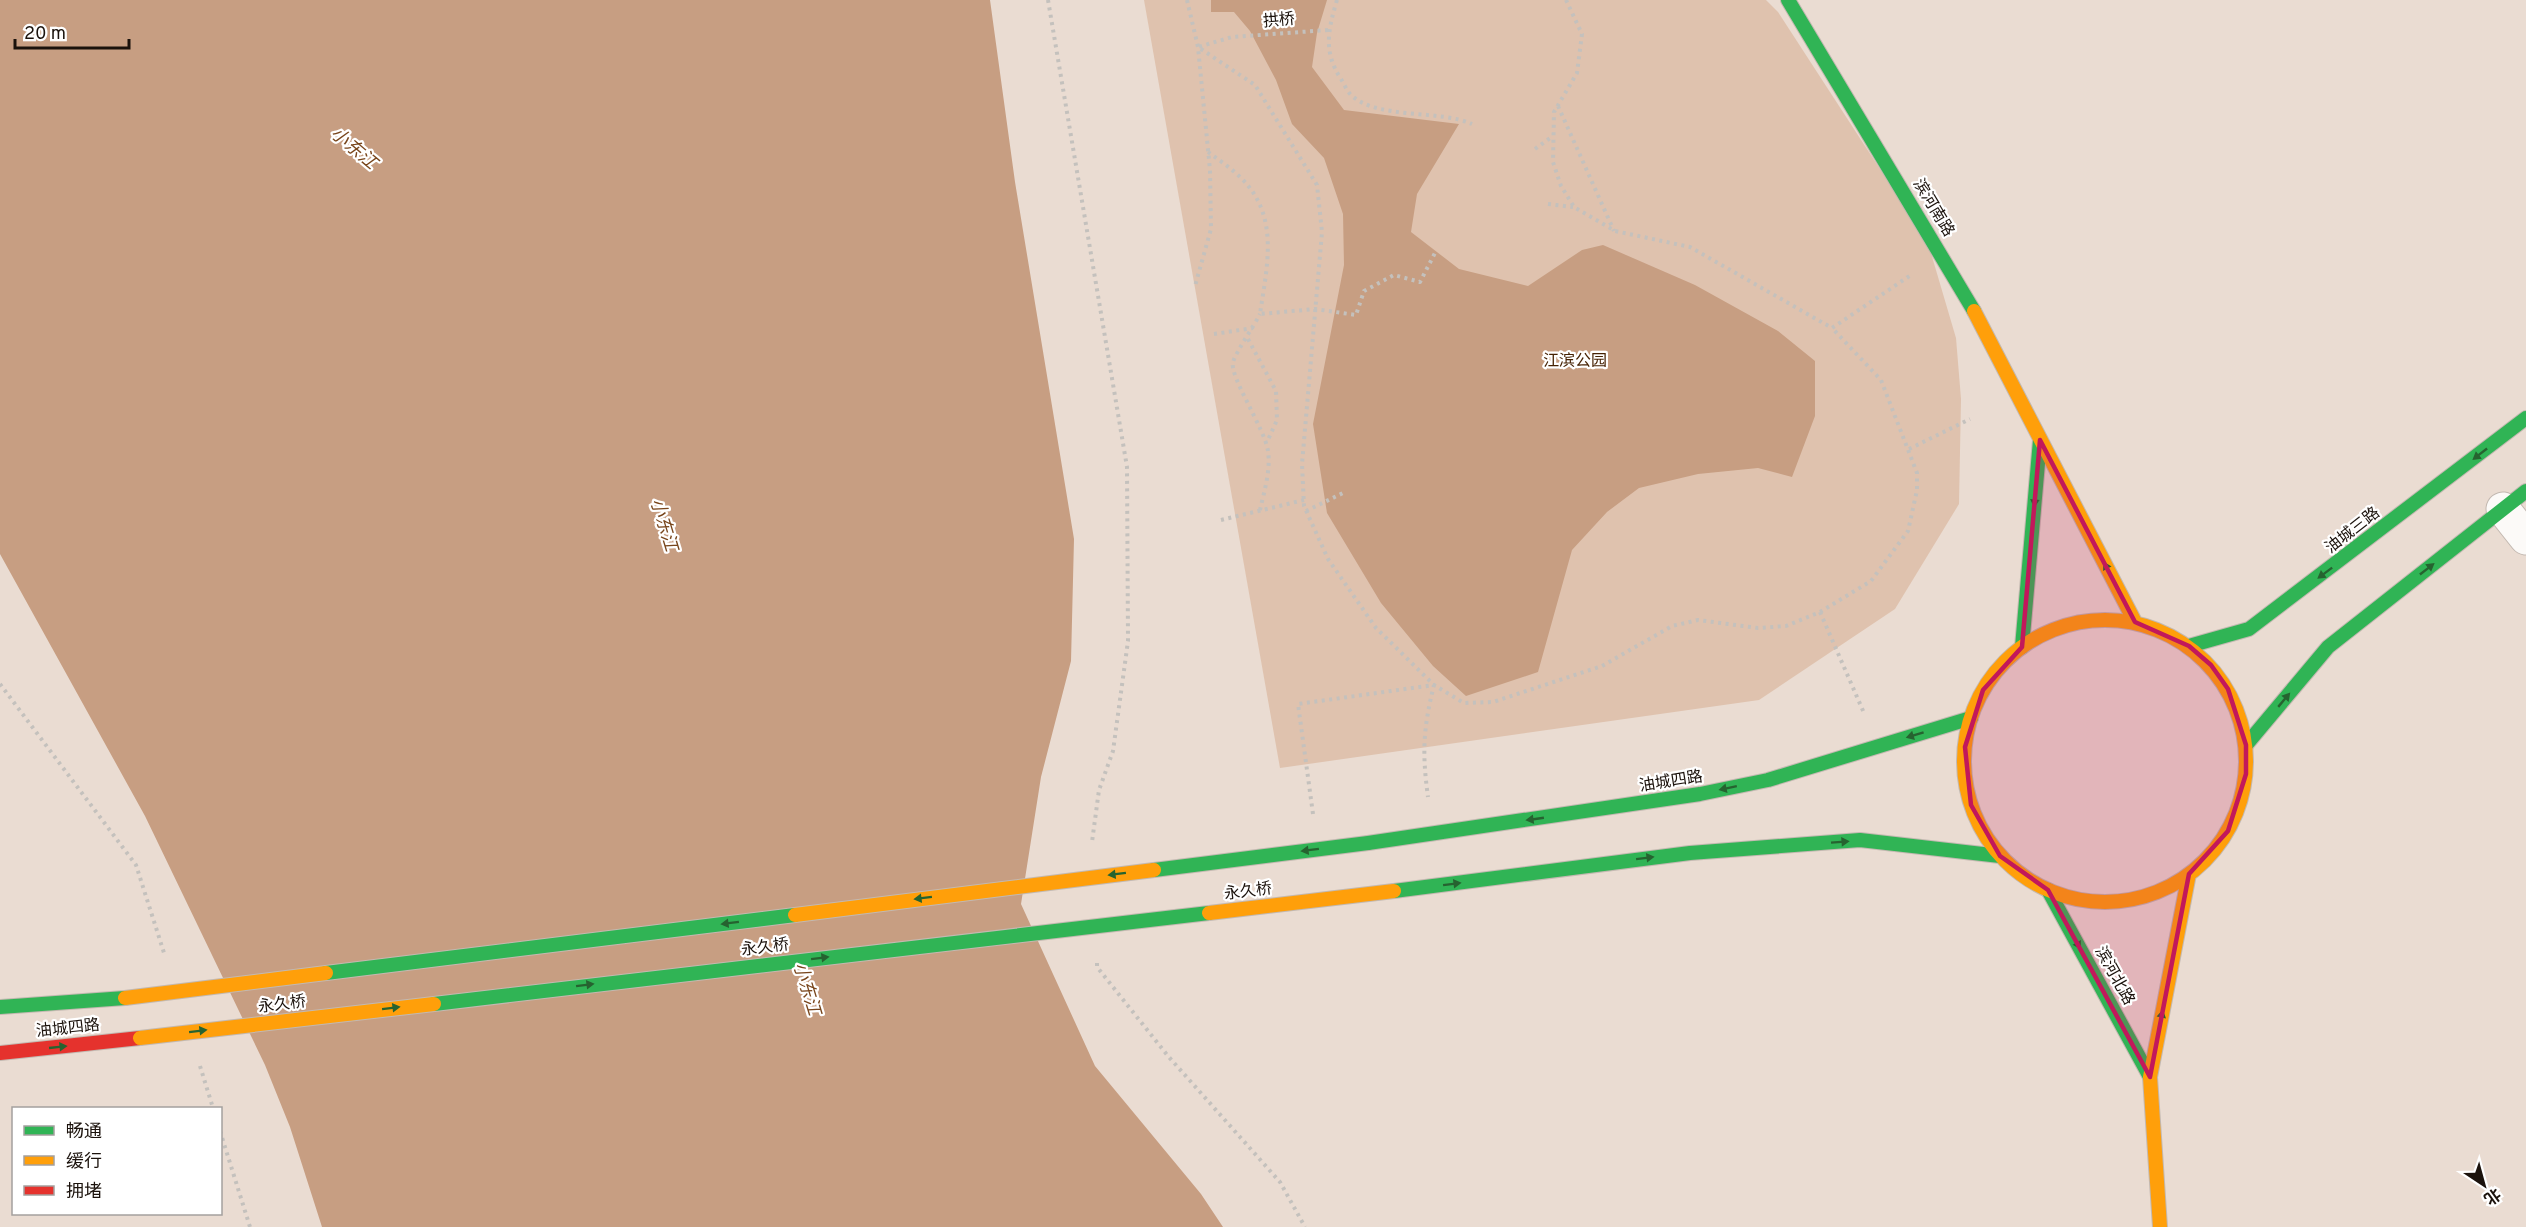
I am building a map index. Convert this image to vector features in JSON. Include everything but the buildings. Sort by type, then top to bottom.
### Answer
[{"type":"main road","name":"滨河南路","points":[[1788,0],[1967,297],[2135,622]]},
{"type":"main road","name":"油城三路","points":[[2189,646],[2249,629],[2526,418]]},
{"type":"main road","points":[[2022,647],[2040,440]]},
{"type":"main road","points":[[2246,745],[2328,647],[2515,500]]},
{"type":"main road","points":[[2105,619],[2135,622],[2163,631],[2189,646],[2211,665],[2228,689],[2240,716],[2246,745],[2246,774],[2240,803],[2228,831],[2210,854],[2189,874],[2163,889],[2135,898],[2096,901],[2076,899],[2048,890],[2022,875],[2000,856],[1983,832],[1969,795],[1965,776],[1965,747],[1971,718],[1983,690],[2001,666],[2022,647],[2048,632],[2076,623],[2105,619]]},
{"type":"main road","name":"油城四路","points":[[1368,843],[1700,794],[1768,780],[1971,718]]},
{"type":"main road","name":"永久桥","points":[[140,1038],[1394,891],[1690,853],[1860,840],[2000,856]]},
{"type":"main road","name":"永久桥","points":[[125,999],[1368,843]]},
{"type":"main road","name":"滨河北路","points":[[2160,1227],[2150,1077],[2189,874]]},
{"type":"main road","name":"滨河北路","points":[[2048,890],[2150,1077]]},
{"type":"main road","name":"油城四路","points":[[0,1007],[125,999]]},
{"type":"main road","name":"油城四路","points":[[0,1053],[140,1038]]},
{"type":"street","points":[[2515,500],[2526,538]]},
{"type":"path","points":[[1048,0],[1127,467],[1128,641],[1113,751],[1099,790],[1092,848]]},
{"type":"path","points":[[1187,0],[1198,47],[1208,152],[1211,229],[1195,286]]},
{"type":"path","points":[[1337,0],[1328,30],[1331,64],[1352,95],[1377,108],[1457,118],[1472,124]]},
{"type":"path","points":[[1566,0],[1582,34],[1577,73],[1554,112],[1553,162],[1561,186],[1574,207]]},
{"type":"path","name":"拱桥","points":[[1198,47],[1232,37],[1328,30]]},
{"type":"path","points":[[1198,47],[1255,85],[1317,185],[1322,232],[1302,464],[1306,511],[1328,559],[1376,628],[1434,686],[1464,703],[1493,702],[1602,666],[1672,626],[1698,620],[1758,628],[1786,626],[1820,612],[1871,581],[1908,531],[1917,490],[1917,474],[1909,449],[1881,380],[1832,328],[1690,247],[1615,231],[1574,207],[1548,204]]},
{"type":"path","points":[[1558,106],[1615,231]]},
{"type":"path","points":[[1534,149],[1554,135]]},
{"type":"path","points":[[1208,152],[1242,178],[1264,210],[1270,243],[1260,314],[1233,363],[1234,377],[1243,390],[1266,443],[1267,482],[1260,510]]},
{"type":"path","points":[[1260,314],[1315,309],[1356,315],[1364,291],[1394,275],[1420,282],[1436,251]]},
{"type":"path","points":[[1832,328],[1941,254]]},
{"type":"path","points":[[1214,334],[1253,328]]},
{"type":"path","points":[[1248,339],[1276,391],[1277,420],[1266,443]]},
{"type":"path","points":[[1909,449],[1970,419]]},
{"type":"path","points":[[1306,511],[1343,493]]},
{"type":"path","points":[[1221,520],[1304,500]]},
{"type":"path","points":[[1820,612],[1878,746]]},
{"type":"path","points":[[0,684],[136,865],[168,965]]},
{"type":"path","points":[[1433,834],[1423,762],[1424,727],[1434,686]]},
{"type":"path","points":[[1317,849],[1298,704],[1434,686]]},
{"type":"path","points":[[1096,957],[1097,967],[1168,1056],[1280,1182],[1305,1227]]},
{"type":"path","points":[[199,1064],[213,1107]]},
{"type":"path","points":[[222,1137],[250,1227]]},
{"type":"highlighted area","points":[[2040,440],[2135,622],[2189,646],[2211,665],[2228,689],[2246,745],[2246,774],[2228,831],[2189,874],[2150,1077],[2048,890],[2000,856],[1971,805],[1965,747],[1983,690],[2022,647]]},
{"type":"green space","name":"江滨公园","points":[[1144,0],[1766,0],[1778,12],[1928,243],[1956,338],[1961,399],[1959,504],[1895,609],[1759,700],[1280,768]]},
{"type":"water","name":"小东江","points":[[0,0],[990,0],[1015,182],[1074,539],[1071,661],[1041,777],[1021,904],[1095,1066],[1201,1194],[1223,1227],[322,1227],[290,1127],[265,1065],[145,816],[0,554]]},
{"type":"water","points":[[1211,0],[1327,0],[1317,33],[1312,67],[1344,110],[1459,124],[1417,194],[1411,232],[1459,269],[1528,286],[1582,250],[1603,245],[1695,285],[1778,331],[1815,361],[1815,416],[1792,477],[1758,468],[1698,474],[1639,488],[1607,512],[1572,550],[1538,672],[1466,696],[1433,666],[1381,603],[1327,513],[1313,424],[1344,265],[1343,214],[1324,158],[1292,124],[1276,80],[1250,31],[1234,12],[1211,12]]},
{"type":"traffic: fast","points":[[1788,0],[1974,311]]},
{"type":"traffic: fast","points":[[2189,646],[2249,629],[2526,418]]},
{"type":"traffic: fast","points":[[2022,647],[2040,440]]},
{"type":"traffic: fast","points":[[2246,745],[2328,647],[2526,491]]},
{"type":"traffic: fast","points":[[1368,843],[1700,794],[1768,780],[1971,718]]},
{"type":"traffic: fast","points":[[1394,891],[1690,853],[1860,840],[2000,856]]},
{"type":"traffic: fast","points":[[1154,870],[1368,843]]},
{"type":"traffic: fast","points":[[2048,890],[2150,1077]]},
{"type":"traffic: fast","points":[[434,1004],[1209,913]]},
{"type":"traffic: fast","points":[[326,973],[795,915]]},
{"type":"traffic: fast","points":[[0,1007],[125,998]]},
{"type":"traffic: slow","points":[[1974,311],[2135,622]]},
{"type":"traffic: slow","points":[[2105,620],[2132,623],[2159,631],[2183,644],[2205,661],[2222,683],[2235,707],[2243,734],[2246,761],[2243,788],[2235,815],[2222,839],[2205,861],[2183,878],[2159,891],[2132,899],[2105,902],[2078,899],[2051,891],[2027,878],[2005,861],[1988,839],[1975,815],[1967,788],[1964,761],[1967,734],[1975,707],[1988,683],[2005,661],[2027,644],[2051,631],[2078,623],[2105,620]]},
{"type":"traffic: slow","points":[[795,915],[1154,870]]},
{"type":"traffic: slow","points":[[2160,1227],[2150,1077],[2189,874]]},
{"type":"traffic: slow","points":[[1209,913],[1394,891]]},
{"type":"traffic: slow","points":[[125,998],[326,973]]},
{"type":"traffic: slow","points":[[140,1038],[434,1004]]},
{"type":"traffic: jam","points":[[0,1053],[140,1038]]}]
